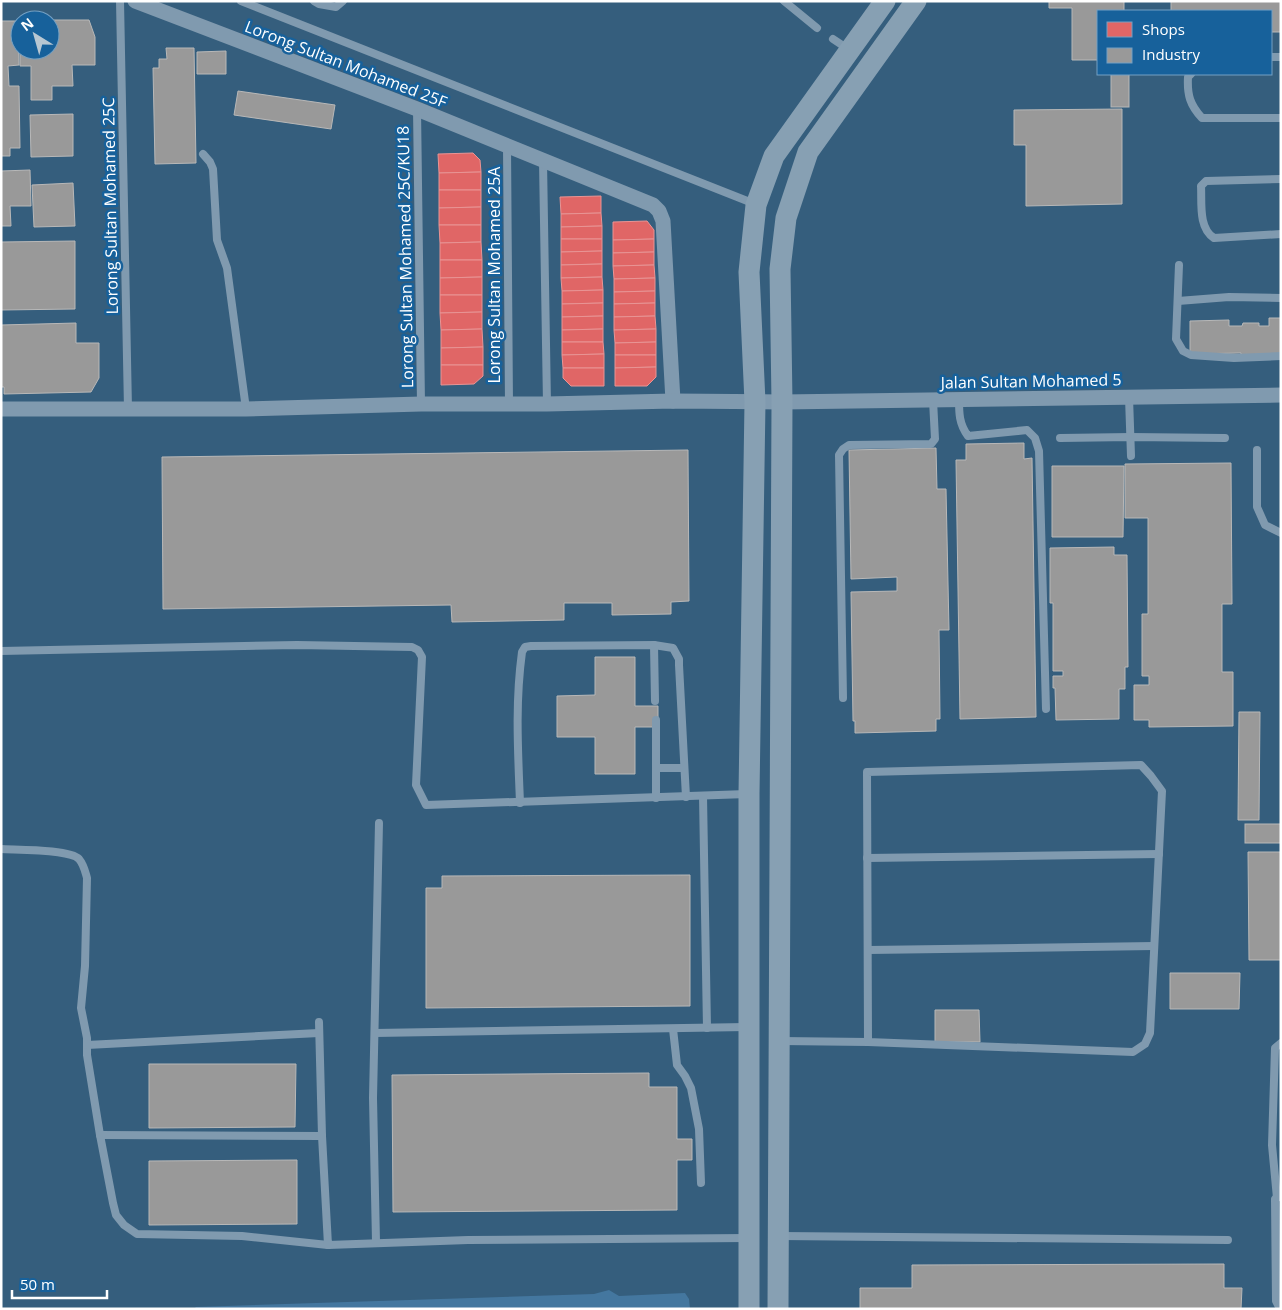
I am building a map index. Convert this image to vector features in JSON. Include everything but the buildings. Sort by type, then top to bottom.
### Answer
[{"type":"street","name":"Lorong Sultan Mohamed 25F","points":[[135,1],[417,109],[653,205],[659,211],[663,221],[673,401]]},
{"type":"street","points":[[749,1309],[749,794],[755,402],[749,272],[756,205],[774,156],[842,44],[885,1]]},
{"type":"street","points":[[778,1309],[782,402],[780,269],[786,218],[808,152],[916,1]]},
{"type":"street","name":"Jalan Sultan Mohamed 5","points":[[1,409],[246,409],[421,404],[673,401],[782,402],[1281,395]]},
{"type":"lane","name":"Lorong Sultan Mohamed 25C","points":[[120,1],[128,409]]},
{"type":"lane","points":[[241,1],[756,205]]},
{"type":"lane","points":[[314,1],[336,7],[343,1]]},
{"type":"lane","points":[[784,1],[817,28]]},
{"type":"lane","points":[[1189,75],[1187,88],[1192,108],[1202,118],[1281,118]]},
{"type":"lane","name":"Lorong Sultan Mohamed 25C/KU18","points":[[417,109],[421,404]]},
{"type":"lane","name":"Lorong Sultan Mohamed 25A","points":[[507,147],[509,404]]},
{"type":"lane","points":[[203,154],[210,162],[213,170],[217,240],[227,268],[246,409]]},
{"type":"lane","points":[[543,161],[547,404]]},
{"type":"lane","points":[[1281,179],[1206,181],[1201,186],[1204,227],[1209,235],[1214,238],[1281,234]]},
{"type":"lane","points":[[1179,265],[1176,339],[1183,350],[1198,356],[1234,358],[1281,356]]},
{"type":"lane","points":[[1178,301],[1229,297],[1281,298]]},
{"type":"lane","points":[[1129,398],[1131,456]]},
{"type":"lane","points":[[959,399],[959,420],[962,429],[968,436],[1027,430],[1035,438],[1039,451],[1046,709]]},
{"type":"lane","points":[[843,698],[839,455],[843,448],[849,445],[930,444],[935,439],[933,400]]},
{"type":"lane","points":[[1060,438],[1131,436],[1225,438]]},
{"type":"lane","points":[[1257,450],[1257,507],[1265,525],[1281,533]]},
{"type":"lane","points":[[1,651],[297,645],[412,646],[418,650],[422,657],[416,785],[426,805],[749,794]]},
{"type":"lane","points":[[654,645],[655,701]]},
{"type":"lane","points":[[520,803],[516,711],[523,649],[530,646],[654,645],[671,647],[679,659],[686,797]]},
{"type":"lane","points":[[656,720],[656,798]]},
{"type":"lane","points":[[779,1041],[868,1042],[1133,1052],[1145,1044],[1150,1033],[1162,790],[1152,776],[1141,765],[867,772],[868,1042]]},
{"type":"lane","points":[[656,768],[684,768]]},
{"type":"lane","points":[[703,796],[707,1028]]},
{"type":"lane","points":[[376,1242],[373,1098],[379,823]]},
{"type":"lane","points":[[1,849],[72,854],[78,858],[84,867],[87,878],[85,966],[81,1008],[100,1135],[116,1215],[128,1229],[136,1234],[242,1236],[328,1245],[376,1242],[748,1238]]},
{"type":"lane","points":[[867,858],[1159,854]]},
{"type":"lane","points":[[868,950],[1154,946]]},
{"type":"lane","points":[[319,1022],[322,1136],[328,1245]]},
{"type":"lane","points":[[375,1033],[748,1027]]},
{"type":"lane","points":[[673,1029],[677,1065],[691,1088],[699,1129],[701,1183]]},
{"type":"lane","points":[[87,1045],[319,1034]]},
{"type":"lane","points":[[1280,1309],[1276,1301],[1279,1196],[1272,1145],[1275,1048],[1281,1043]]},
{"type":"lane","points":[[100,1135],[322,1136]]},
{"type":"lane","points":[[778,1236],[1228,1240]]},
{"type":"water","points":[[609,1290],[619,1296],[685,1293],[689,1299],[690,1309],[194,1309],[196,1307],[594,1294]]}]
